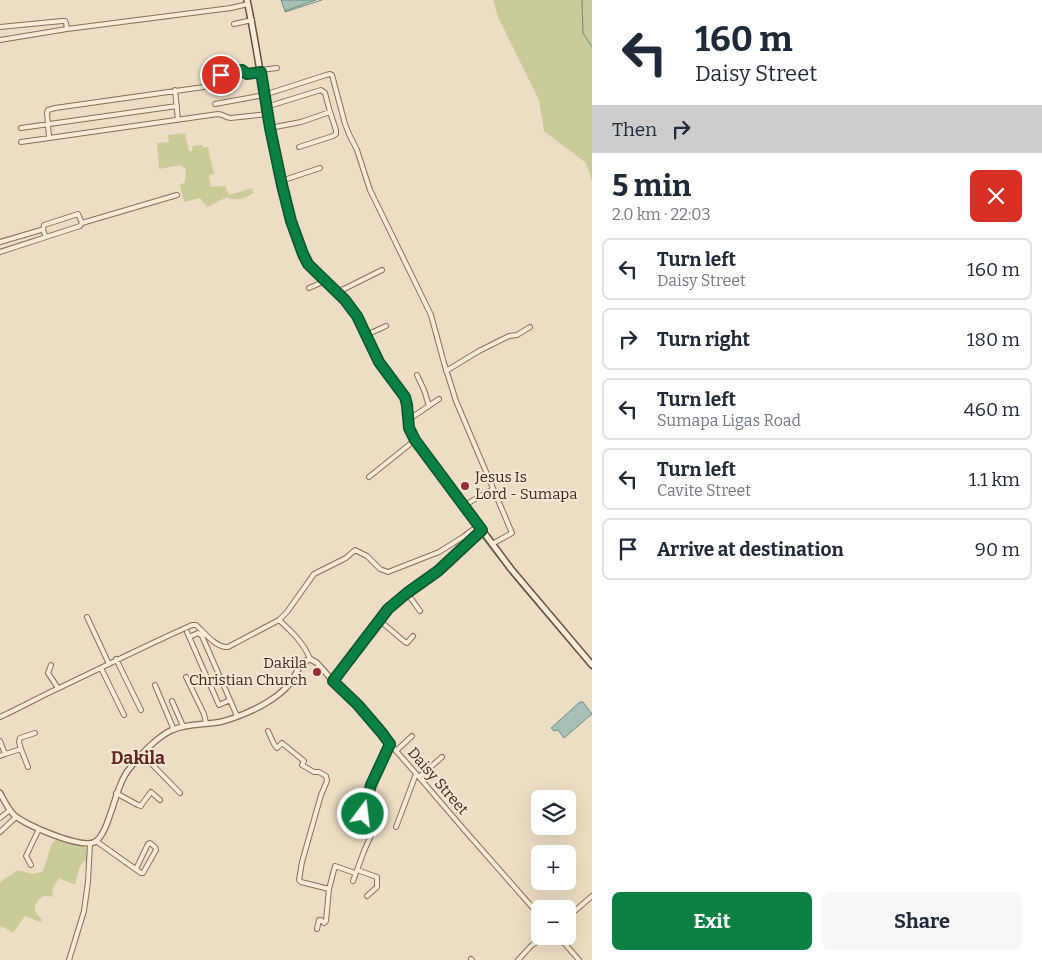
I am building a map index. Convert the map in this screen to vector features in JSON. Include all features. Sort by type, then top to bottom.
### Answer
[{"type":"main road","points":[[248,2],[281,181],[291,221],[308,264],[352,308],[384,369],[405,397],[410,433],[521,581],[592,665]]},
{"type":"street","points":[[0,40],[68,29],[231,8],[248,2]]},
{"type":"street","points":[[234,24],[252,20]]},
{"type":"street","points":[[0,27],[65,21],[68,29]]},
{"type":"street","points":[[221,75],[242,70],[247,74],[277,68]]},
{"type":"street","points":[[215,104],[264,95],[326,75],[330,74],[332,76],[345,124],[357,150],[370,190],[431,316],[456,401],[512,533],[492,544]]},
{"type":"street","points":[[49,137],[48,110],[211,86]]},
{"type":"street","points":[[175,90],[178,120]]},
{"type":"street","points":[[266,107],[321,90],[325,92],[336,134],[299,146]]},
{"type":"street","points":[[21,128],[176,106]]},
{"type":"street","points":[[270,128],[301,122],[330,112]]},
{"type":"street","points":[[21,142],[218,114],[232,118],[268,114]]},
{"type":"street","points":[[281,181],[320,168]]},
{"type":"street","points":[[0,252],[80,226],[82,223],[177,195]]},
{"type":"street","points":[[46,237],[43,230],[44,225],[78,214],[82,223]]},
{"type":"street","points":[[0,242],[43,230]]},
{"type":"street","points":[[337,291],[382,270]]},
{"type":"street","points":[[309,288],[325,281]]},
{"type":"street","points":[[366,335],[386,326]]},
{"type":"street","points":[[446,371],[479,351],[512,335],[517,335],[530,327]]},
{"type":"street","points":[[416,375],[424,390],[429,406]]},
{"type":"street","points":[[408,420],[439,399]]},
{"type":"street","points":[[369,477],[415,440]]},
{"type":"street","points":[[464,506],[493,489]]},
{"type":"street","points":[[333,681],[388,609],[438,571],[480,527]]},
{"type":"street","points":[[0,716],[16,710],[116,659],[192,625],[196,625],[223,648],[228,647],[278,620],[287,612],[314,574],[346,558],[355,550],[367,556],[380,569],[388,572],[439,552],[480,527]]},
{"type":"street","points":[[407,593],[420,611]]},
{"type":"street","points":[[87,617],[109,664]]},
{"type":"street","points":[[0,792],[16,817],[73,842],[90,844],[96,841],[108,821],[116,793],[128,770],[154,744],[183,726],[220,722],[237,716],[264,704],[288,687],[303,663],[310,659],[306,650],[292,632],[278,620]]},
{"type":"street","points":[[379,620],[407,643],[413,636]]},
{"type":"street","points":[[187,632],[219,705],[230,700]]},
{"type":"street","points":[[189,637],[198,633],[202,636],[237,716]]},
{"type":"street","points":[[116,659],[141,710]]},
{"type":"street","name":"Daisy Street","points":[[310,659],[317,663],[358,705],[531,906]]},
{"type":"street","points":[[51,665],[48,673],[58,688]]},
{"type":"street","points":[[101,668],[124,715]]},
{"type":"street","points":[[186,677],[204,714],[206,723]]},
{"type":"street","points":[[155,685],[174,730]]},
{"type":"street","points":[[172,701],[183,726]]},
{"type":"street","points":[[268,731],[277,748],[282,744],[304,761],[302,765],[326,776],[328,781],[321,795],[299,878],[301,882],[329,889]]},
{"type":"street","points":[[28,767],[19,742],[20,738],[35,733]]},
{"type":"street","points":[[396,751],[412,736]]},
{"type":"street","points":[[0,741],[2,755],[21,749]]},
{"type":"street","points":[[375,827],[361,821],[371,785],[390,744]]},
{"type":"street","points":[[142,754],[180,793]]},
{"type":"street","points":[[396,827],[418,775],[442,756]]},
{"type":"street","points":[[116,793],[138,805],[142,804],[151,792],[160,800]]},
{"type":"street","points":[[0,818],[10,810]]},
{"type":"street","points":[[353,881],[382,811]]},
{"type":"street","points":[[0,832],[16,817]]},
{"type":"street","points":[[31,865],[26,856],[40,829]]},
{"type":"street","points":[[96,841],[141,873],[144,872],[156,850],[150,843],[136,869]]},
{"type":"street","points":[[70,960],[84,911],[90,844]]},
{"type":"street","points":[[317,929],[319,920],[324,923],[326,921],[329,889],[335,866],[377,877],[377,887],[367,896]]},
{"type":"street","points":[[576,910],[592,896]]},
{"type":"street","points":[[518,960],[532,945]]},
{"type":"street","points":[[566,945],[578,960]]},
{"type":"green space","points":[[493,0],[592,0],[592,181],[586,163],[544,131],[539,100],[498,17]]},
{"type":"green space","points":[[185,133],[189,151],[192,151],[193,146],[202,145],[203,148],[208,147],[214,174],[209,175],[211,187],[225,186],[229,195],[252,188],[254,193],[238,199],[227,197],[207,207],[200,198],[184,202],[180,185],[185,182],[186,169],[180,165],[159,169],[157,143],[169,142],[168,135]]},
{"type":"green space","points":[[56,840],[83,844],[87,851],[87,862],[83,861],[75,885],[59,878],[52,889],[52,897],[42,897],[35,906],[36,913],[42,920],[40,922],[25,916],[13,933],[2,926],[0,928],[0,883],[16,871],[35,874],[43,871],[52,843]]},
{"type":"shaded area","points":[[281,0],[316,0],[285,11]]},
{"type":"shaded area","points":[[580,702],[583,702],[592,714],[564,738],[558,730],[554,731],[551,728]]},
{"type":"waterway","points":[[285,11],[322,0]]},
{"type":"waterway","points":[[582,0],[583,33],[592,47]]},
{"type":"waterway","points":[[476,530],[517,582],[592,670]]},
{"type":"place","name":"Jesus Is Lord - Sumapa","points":[[465,486]]},
{"type":"place","name":"Dakila Christian Church","points":[[317,672]]},
{"type":"district","name":"Dakila","points":[[138,758]]},
{"type":"route","points":[[221,75],[242,70],[247,74],[261,72],[282,185],[291,221],[304,257],[314,271],[337,291],[352,308],[379,362],[405,397],[410,433],[482,530],[438,571],[407,593],[383,614],[333,681],[358,705],[390,744],[375,773],[363,814]]}]
